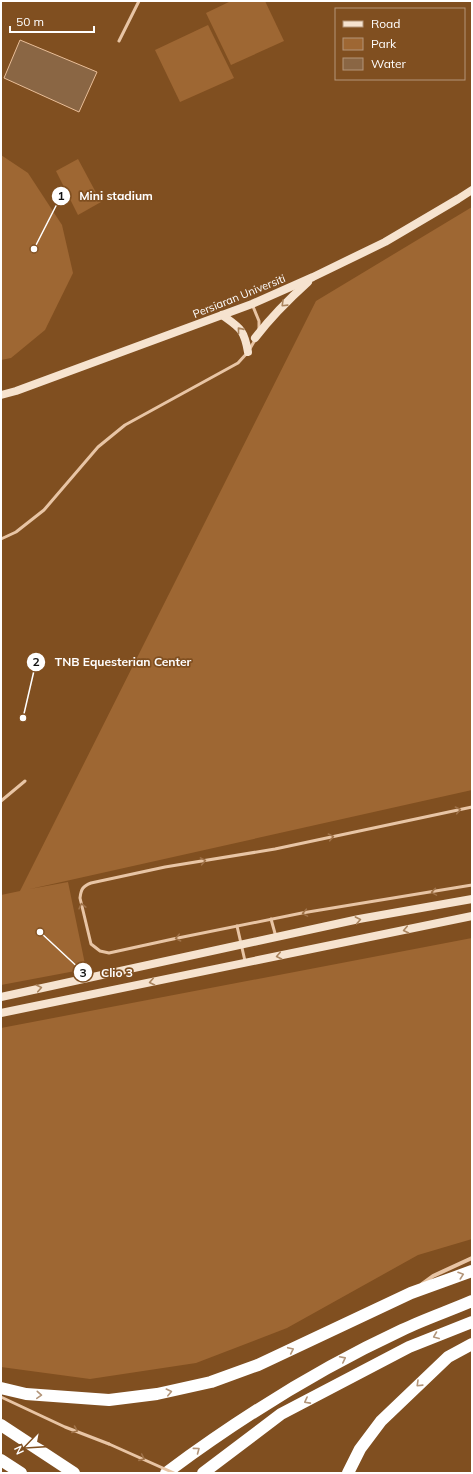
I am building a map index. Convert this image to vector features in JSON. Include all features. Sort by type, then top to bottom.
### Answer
[{"type":"highway","points":[[1,1388],[26,1394],[109,1400],[157,1394],[203,1384],[258,1365],[411,1293],[472,1271]]},
{"type":"highway","points":[[166,1473],[209,1441],[330,1366],[402,1330],[472,1301]]},
{"type":"highway","points":[[202,1473],[281,1414],[409,1347],[472,1322]]},
{"type":"highway","points":[[348,1473],[360,1449],[381,1421],[448,1357],[472,1344]]},
{"type":"highway","points":[[1,1425],[74,1473]]},
{"type":"highway","points":[[1,1460],[21,1473]]},
{"type":"street","name":"Persiaran Universiti","points":[[1,394],[16,391],[252,304],[313,277],[385,242],[472,190]]},
{"type":"street","points":[[256,338],[283,305],[313,277]]},
{"type":"street","points":[[222,315],[240,328],[246,337],[248,352]]},
{"type":"street","points":[[1,997],[359,919],[472,899]]},
{"type":"street","points":[[1,1013],[472,916]]},
{"type":"street","points":[[411,1293],[433,1276],[472,1258]]},
{"type":"lane","points":[[119,41],[139,1]]},
{"type":"lane","points":[[1,539],[16,532],[44,510],[98,447],[125,425],[238,363],[248,352],[256,338],[259,328],[259,321],[252,304]]},
{"type":"lane","points":[[1,801],[25,781]]},
{"type":"lane","points":[[472,808],[275,849],[158,869],[91,883],[84,885],[80,890],[80,898],[92,944],[100,952],[108,953],[271,919],[472,885]]},
{"type":"lane","points":[[271,919],[276,937]]},
{"type":"lane","points":[[237,926],[246,963]]},
{"type":"lane","points":[[1,1397],[174,1473]]},
{"type":"green space","points":[[231,1],[265,1],[284,41],[231,65],[206,13]]},
{"type":"green space","points":[[208,25],[234,78],[180,102],[155,50]]},
{"type":"green space","points":[[1,155],[28,173],[62,225],[73,273],[45,330],[11,358],[1,360]]},
{"type":"green space","points":[[78,159],[101,202],[78,215],[56,171]]},
{"type":"green space","points":[[472,207],[472,790],[30,889],[68,882],[86,969],[1,985],[1,895],[20,891],[316,301]]},
{"type":"green space","points":[[472,938],[472,1239],[418,1255],[287,1328],[196,1363],[90,1379],[1,1367],[1,1028]]},
{"type":"water","points":[[20,40],[97,72],[79,112],[4,78]]},
{"type":"place","name":"Mini stadium","points":[[34,249]]},
{"type":"place","name":"TNB Equesterian Center","points":[[23,718]]},
{"type":"place","name":"Clio 3","points":[[40,932]]}]
